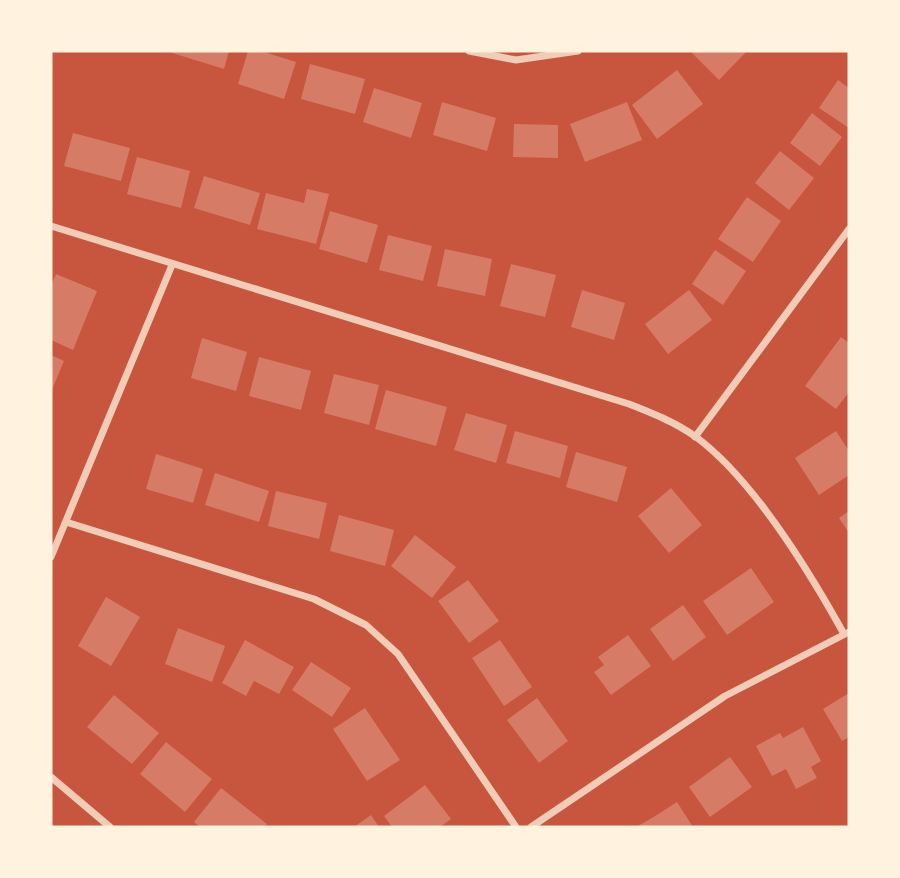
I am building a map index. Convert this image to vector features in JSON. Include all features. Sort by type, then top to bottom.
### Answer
[{"type":"street","points":[[469,51],[516,60],[578,51]]},
{"type":"street","points":[[51,226],[629,404],[673,422],[695,437],[744,483],[847,633],[725,696],[531,827]]},
{"type":"street","points":[[695,437],[849,229]]},
{"type":"street","points":[[51,557],[172,265]]},
{"type":"street","points":[[66,522],[314,599],[366,625],[398,654],[516,827]]},
{"type":"street","points":[[51,776],[110,827]]},
{"type":"building","points":[[166,51],[229,51],[224,69]]},
{"type":"building","points":[[248,51],[261,51],[296,62],[284,99],[238,84]]},
{"type":"building","points":[[747,51],[719,80],[692,53]]},
{"type":"building","points":[[310,64],[365,79],[355,114],[301,99]]},
{"type":"building","points":[[677,70],[703,104],[657,139],[632,105]]},
{"type":"building","points":[[838,80],[849,88],[849,128],[819,108]]},
{"type":"building","points":[[374,88],[422,103],[411,138],[363,122]]},
{"type":"building","points":[[442,102],[496,118],[487,151],[433,135]]},
{"type":"building","points":[[627,102],[642,140],[585,162],[570,124]]},
{"type":"building","points":[[812,113],[842,137],[820,166],[790,143]]},
{"type":"building","points":[[514,124],[558,125],[558,158],[513,157]]},
{"type":"building","points":[[73,133],[130,148],[121,181],[64,166]]},
{"type":"building","points":[[780,151],[814,178],[789,210],[755,183]]},
{"type":"building","points":[[137,157],[190,171],[181,208],[127,194]]},
{"type":"building","points":[[204,176],[260,193],[250,225],[194,208]]},
{"type":"building","points":[[307,189],[329,194],[316,244],[257,229],[266,193],[304,203]]},
{"type":"building","points":[[747,197],[781,221],[753,262],[718,239]]},
{"type":"building","points":[[330,211],[378,225],[367,263],[319,249]]},
{"type":"building","points":[[388,235],[432,246],[423,281],[379,270]]},
{"type":"building","points":[[445,249],[492,259],[485,296],[437,286]]},
{"type":"building","points":[[715,250],[746,271],[723,305],[692,284]]},
{"type":"building","points":[[511,264],[556,275],[545,317],[500,306]]},
{"type":"building","points":[[56,274],[97,291],[73,350],[51,340],[51,286]]},
{"type":"building","points":[[582,290],[625,303],[614,340],[571,327]]},
{"type":"building","points":[[689,290],[712,320],[668,354],[645,324]]},
{"type":"building","points":[[841,337],[849,343],[849,392],[836,409],[805,386]]},
{"type":"building","points":[[202,338],[247,352],[236,391],[191,378]]},
{"type":"building","points":[[51,355],[64,361],[51,392]]},
{"type":"building","points":[[259,357],[311,371],[301,410],[249,396]]},
{"type":"building","points":[[334,374],[379,385],[369,425],[324,413]]},
{"type":"building","points":[[386,390],[447,407],[436,446],[375,429]]},
{"type":"building","points":[[466,413],[507,425],[496,463],[454,450]]},
{"type":"building","points":[[515,431],[568,446],[560,478],[506,463]]},
{"type":"building","points":[[836,431],[849,451],[849,475],[819,495],[795,458]]},
{"type":"building","points":[[576,452],[627,467],[617,502],[566,487]]},
{"type":"building","points":[[156,454],[203,469],[193,503],[146,489]]},
{"type":"building","points":[[215,473],[269,491],[259,522],[205,505]]},
{"type":"building","points":[[671,488],[702,525],[669,553],[638,516]]},
{"type":"building","points":[[276,491],[327,503],[319,539],[268,526]]},
{"type":"building","points":[[849,511],[849,533],[839,518]]},
{"type":"building","points":[[339,515],[394,530],[385,566],[330,551]]},
{"type":"building","points":[[415,535],[456,567],[432,598],[391,566]]},
{"type":"building","points":[[751,568],[774,602],[727,635],[703,601]]},
{"type":"building","points":[[468,580],[499,621],[469,643],[438,601]]},
{"type":"building","points":[[106,597],[140,617],[111,666],[78,646]]},
{"type":"building","points":[[683,605],[706,637],[673,661],[650,629]]},
{"type":"building","points":[[178,628],[225,646],[212,682],[165,664]]},
{"type":"building","points":[[628,635],[651,666],[611,695],[594,672],[604,665],[598,657]]},
{"type":"building","points":[[245,640],[294,667],[279,694],[254,681],[246,696],[222,683]]},
{"type":"building","points":[[500,640],[532,687],[504,706],[472,658]]},
{"type":"building","points":[[311,662],[351,688],[332,717],[292,690]]},
{"type":"building","points":[[849,693],[849,737],[842,741],[823,709]]},
{"type":"building","points":[[114,695],[159,733],[132,764],[87,727]]},
{"type":"building","points":[[537,698],[568,741],[539,763],[507,720]]},
{"type":"building","points":[[365,708],[400,760],[367,781],[333,729]]},
{"type":"building","points":[[803,727],[821,761],[811,767],[817,778],[796,789],[786,769],[772,776],[756,746],[780,733],[783,738]]},
{"type":"building","points":[[166,742],[212,779],[185,812],[140,774]]},
{"type":"building","points":[[730,757],[752,787],[710,817],[689,787]]},
{"type":"building","points":[[425,785],[451,819],[440,827],[392,827],[384,816]]},
{"type":"building","points":[[221,788],[267,824],[264,827],[200,827],[194,822]]},
{"type":"building","points":[[677,802],[693,827],[636,827],[652,818]]},
{"type":"building","points":[[371,815],[379,827],[354,827]]}]
